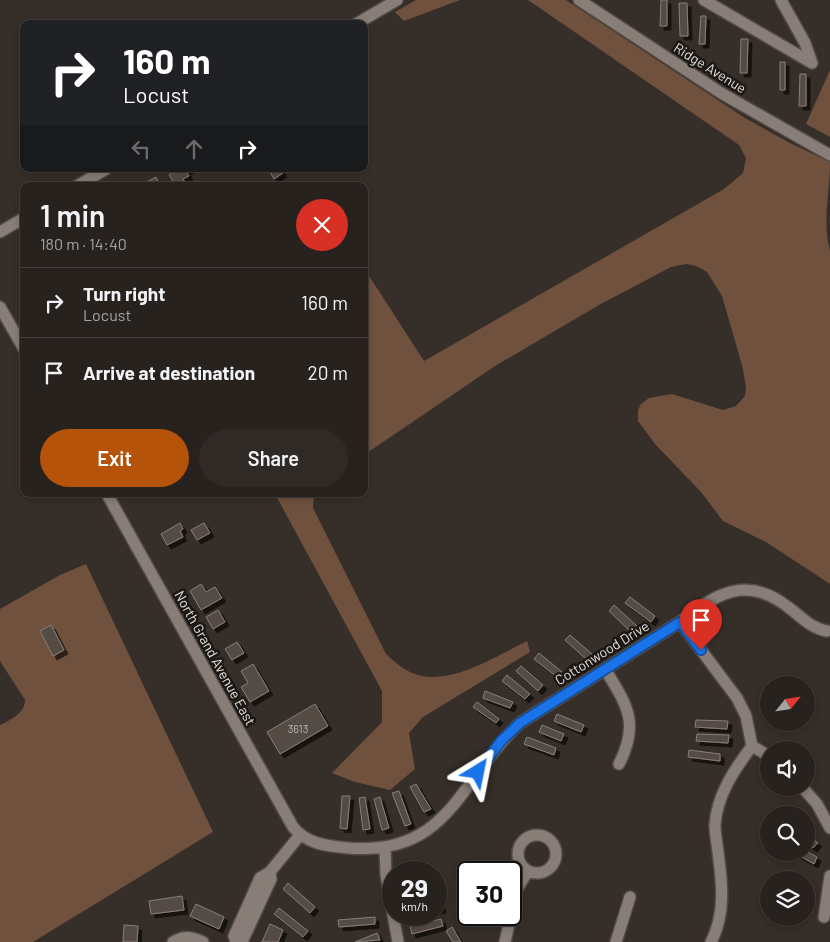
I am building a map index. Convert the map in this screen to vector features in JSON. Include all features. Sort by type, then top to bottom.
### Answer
[{"type":"street","points":[[363,20],[397,0]]},
{"type":"street","name":"Ridge Avenue","points":[[578,0],[721,93],[830,155]]},
{"type":"street","points":[[704,0],[812,63],[805,43],[781,0]]},
{"type":"street","points":[[84,182],[101,172]]},
{"type":"street","points":[[0,232],[20,220]]},
{"type":"street","points":[[0,307],[20,342]]},
{"type":"street","name":"North Grand Avenue East","points":[[109,497],[283,809],[300,836]]},
{"type":"street","name":"Cottonwood Drive","points":[[300,836],[330,846],[385,848],[417,837],[438,824],[450,812],[501,741],[520,723],[680,622],[704,602],[728,591],[745,588],[772,597],[788,606],[807,624],[816,629],[827,631]]},
{"type":"street","points":[[680,622],[737,698],[746,716],[752,746],[733,772],[722,795],[715,825],[722,902],[721,918],[711,942]]},
{"type":"street","points":[[605,669],[626,704],[630,718],[626,750],[619,764]]},
{"type":"street","points":[[752,746],[760,751]]},
{"type":"street","points":[[810,796],[817,804],[830,828]]},
{"type":"street","points":[[236,942],[234,936],[245,924],[271,879],[270,872],[300,836]]},
{"type":"street","points":[[385,848],[386,875],[398,942]]},
{"type":"street","points":[[522,881],[528,871]]},
{"type":"street","points":[[824,917],[830,876]]},
{"type":"street","points":[[616,942],[630,898]]},
{"type":"street","points":[[242,942],[245,924]]},
{"type":"street","points":[[505,942],[509,926]]},
{"type":"street","points":[[174,942],[189,936],[203,942]]},
{"type":"shaded area","points":[[416,0],[460,0],[404,21],[395,12]]},
{"type":"shaded area","points":[[528,0],[566,0],[745,118],[790,143],[830,162],[826,218],[830,251],[830,584],[766,542],[723,521],[701,492],[655,444],[638,421],[638,410],[641,404],[649,398],[672,394],[723,410],[736,406],[745,396],[746,387],[742,365],[722,296],[707,272],[696,266],[686,264],[671,267],[599,305],[495,366],[368,452],[368,274],[424,361],[724,189],[743,173],[746,158],[739,145]]},
{"type":"shaded area","points":[[830,70],[830,137],[806,124]]},
{"type":"shaded area","points":[[277,497],[314,497],[313,508],[386,654],[407,671],[417,675],[435,677],[462,672],[527,641],[530,652],[423,717],[409,733],[415,769],[390,790],[355,782],[332,773],[382,722],[382,691]]},
{"type":"shaded area","points":[[86,564],[213,832],[33,942],[0,942],[0,725],[13,718],[23,709],[25,700],[0,661],[0,609],[60,575]]},
{"type":"building","points":[[661,0],[667,0],[667,26],[660,26]]},
{"type":"building","points":[[679,3],[687,3],[688,36],[680,36]]},
{"type":"building","points":[[701,16],[706,16],[705,44],[699,44]]},
{"type":"building","points":[[741,39],[748,39],[747,73],[740,73]]},
{"type":"building","points":[[780,62],[785,62],[785,90],[780,90]]},
{"type":"building","points":[[800,74],[806,74],[806,106],[799,106]]},
{"type":"building","points":[[173,172],[187,172],[189,176],[183,179],[185,182],[173,182],[169,175]]},
{"type":"building","points":[[270,172],[282,172],[283,173],[274,179]]},
{"type":"building","points":[[156,177],[158,182],[147,182]]},
{"type":"building","points":[[180,523],[183,529],[180,531],[183,537],[167,545],[161,534]]},
{"type":"building","points":[[204,523],[210,533],[197,540],[191,530]]},
{"type":"building","points":[[201,584],[206,592],[215,587],[222,598],[201,610],[190,591]]},
{"type":"building","points":[[630,597],[655,616],[651,622],[625,603]]},
{"type":"building","points":[[614,605],[638,627],[632,633],[609,611]]},
{"type":"building","points":[[218,610],[225,622],[213,629],[206,617]]},
{"type":"building","points":[[51,625],[64,650],[53,656],[40,631]]},
{"type":"building","points":[[570,635],[592,654],[587,660],[565,640]]},
{"type":"building","points":[[237,642],[244,653],[232,660],[225,649]]},
{"type":"building","points":[[539,653],[562,672],[557,677],[534,659]]},
{"type":"building","points":[[253,664],[269,691],[250,702],[241,687],[248,683],[241,671]]},
{"type":"building","points":[[521,666],[543,685],[538,691],[516,671]]},
{"type":"building","points":[[507,675],[530,694],[525,699],[502,681]]},
{"type":"building","points":[[485,691],[513,702],[510,708],[483,698]]},
{"type":"building","points":[[477,702],[499,719],[496,723],[473,707]]},
{"type":"building","points":[[315,704],[328,726],[280,754],[267,732]]},
{"type":"building","points":[[557,714],[584,725],[581,732],[554,721]]},
{"type":"building","points":[[696,720],[728,721],[727,729],[695,727]]},
{"type":"building","points":[[542,725],[564,734],[561,741],[539,732]]},
{"type":"building","points":[[697,734],[729,735],[728,743],[696,741]]},
{"type":"building","points":[[527,737],[556,748],[554,755],[524,744]]},
{"type":"building","points":[[689,750],[720,754],[720,761],[688,757]]},
{"type":"building","points":[[416,784],[431,809],[424,812],[410,787]]},
{"type":"building","points":[[399,791],[411,824],[405,826],[392,793]]},
{"type":"building","points":[[342,796],[350,796],[347,829],[340,828]]},
{"type":"building","points":[[365,797],[370,829],[363,830],[359,798]]},
{"type":"building","points":[[380,797],[389,828],[382,830],[374,799]]},
{"type":"building","points":[[288,883],[315,907],[310,913],[283,889]]},
{"type":"building","points":[[182,896],[184,910],[151,914],[149,901]]},
{"type":"building","points":[[196,904],[224,917],[219,929],[190,916]]},
{"type":"building","points":[[279,908],[308,931],[303,937],[274,914]]},
{"type":"building","points":[[375,917],[375,924],[339,927],[338,920]]},
{"type":"building","points":[[270,924],[283,930],[278,942],[262,942]]},
{"type":"building","points":[[124,925],[138,926],[137,942],[123,942]]},
{"type":"building","points":[[414,926],[443,926],[412,934],[410,927]]},
{"type":"building","points":[[452,927],[461,942],[453,942],[446,931]]},
{"type":"building","points":[[377,933],[380,940],[355,942]]},
{"type":"route","points":[[478,772],[501,741],[520,723],[680,622],[701,650]]}]
